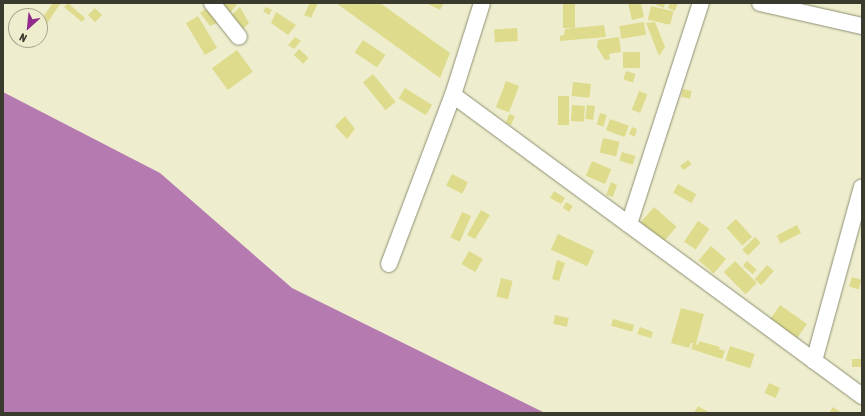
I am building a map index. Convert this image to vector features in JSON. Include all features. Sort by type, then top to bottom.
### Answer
[{"type":"street","points":[[212,3],[240,37]]},
{"type":"street","points":[[389,264],[453,96],[482,3]]},
{"type":"street","points":[[629,224],[701,3]]},
{"type":"street","points":[[760,3],[862,26]]},
{"type":"street","points":[[453,96],[862,396]]},
{"type":"street","points":[[814,360],[862,187]]},
{"type":"shaded area","points":[[3,92],[160,173],[292,288],[545,413],[3,413]]},
{"type":"building","points":[[53,3],[60,4],[48,22],[48,10]]},
{"type":"building","points":[[68,3],[85,18],[82,22],[64,7]]},
{"type":"building","points":[[220,3],[238,3],[226,18]]},
{"type":"building","points":[[310,3],[318,3],[311,18],[304,15]]},
{"type":"building","points":[[336,3],[380,3],[450,53],[440,78]]},
{"type":"building","points":[[426,3],[444,3],[440,10]]},
{"type":"building","points":[[563,3],[575,3],[575,28],[563,28]]},
{"type":"building","points":[[628,3],[641,3],[644,17],[632,20]]},
{"type":"building","points":[[652,3],[665,3],[664,8]]},
{"type":"building","points":[[670,3],[678,3],[675,11],[668,8]]},
{"type":"building","points":[[211,5],[222,21],[210,26],[200,13]]},
{"type":"building","points":[[651,6],[673,11],[670,25],[648,20]]},
{"type":"building","points":[[240,7],[249,23],[240,32],[228,18]]},
{"type":"building","points":[[266,7],[272,10],[269,15],[263,11]]},
{"type":"building","points":[[95,8],[102,15],[95,22],[88,15]]},
{"type":"building","points":[[276,12],[296,25],[288,35],[271,23]]},
{"type":"building","points":[[198,16],[217,48],[205,55],[186,23]]},
{"type":"building","points":[[644,22],[646,35],[621,39],[619,26]]},
{"type":"building","points":[[655,22],[665,47],[659,56],[646,23]]},
{"type":"building","points":[[604,25],[606,37],[560,41],[560,36],[564,35],[565,29]]},
{"type":"building","points":[[517,28],[518,41],[495,43],[494,30]]},
{"type":"building","points":[[295,37],[301,41],[294,49],[288,45]]},
{"type":"building","points":[[619,37],[621,52],[609,54],[610,59],[605,60],[597,47],[598,40]]},
{"type":"building","points":[[363,40],[385,55],[377,68],[355,52]]},
{"type":"building","points":[[299,49],[309,58],[303,64],[294,55]]},
{"type":"building","points":[[237,50],[253,72],[228,90],[212,68]]},
{"type":"building","points":[[623,52],[640,52],[640,68],[623,68]]},
{"type":"building","points":[[626,71],[636,74],[633,83],[623,80]]},
{"type":"building","points":[[373,74],[396,102],[386,110],[363,82]]},
{"type":"building","points":[[506,81],[519,86],[509,112],[496,107]]},
{"type":"building","points":[[573,82],[591,84],[589,98],[572,96]]},
{"type":"building","points":[[405,88],[432,105],[426,115],[399,98]]},
{"type":"building","points":[[683,89],[692,91],[690,99],[681,97]]},
{"type":"building","points":[[639,91],[647,94],[640,113],[632,110]]},
{"type":"building","points":[[558,96],[569,96],[569,125],[558,125]]},
{"type":"building","points":[[572,105],[585,106],[584,122],[571,121]]},
{"type":"building","points":[[587,105],[595,106],[593,120],[585,119]]},
{"type":"building","points":[[600,113],[607,115],[603,126],[597,125]]},
{"type":"building","points":[[509,114],[515,116],[511,125],[506,123]]},
{"type":"building","points":[[345,116],[355,129],[347,139],[335,126]]},
{"type":"building","points":[[610,119],[629,126],[625,137],[606,130]]},
{"type":"building","points":[[632,127],[637,129],[635,137],[629,134]]},
{"type":"building","points":[[603,138],[620,142],[616,156],[600,153]]},
{"type":"building","points":[[622,152],[635,156],[633,165],[619,161]]},
{"type":"building","points":[[688,160],[692,164],[684,170],[680,166]]},
{"type":"building","points":[[592,161],[611,169],[605,184],[586,176]]},
{"type":"building","points":[[452,174],[468,182],[462,194],[446,186]]},
{"type":"building","points":[[611,182],[617,185],[613,197],[606,195]]},
{"type":"building","points":[[678,184],[696,194],[692,203],[673,193]]},
{"type":"building","points":[[554,191],[565,198],[561,204],[550,198]]},
{"type":"building","points":[[566,202],[573,206],[569,212],[563,208]]},
{"type":"building","points":[[654,207],[677,227],[662,243],[640,224]]},
{"type":"building","points":[[481,210],[490,215],[475,239],[467,235]]},
{"type":"building","points":[[462,212],[471,216],[460,242],[451,238]]},
{"type":"building","points":[[736,219],[752,237],[742,246],[726,228]]},
{"type":"building","points":[[698,221],[710,229],[696,250],[684,242]]},
{"type":"building","points":[[797,225],[801,233],[781,243],[777,235]]},
{"type":"building","points":[[558,234],[594,251],[587,266],[551,249]]},
{"type":"building","points":[[755,237],[761,243],[748,255],[742,250]]},
{"type":"building","points":[[711,246],[726,259],[714,273],[699,260]]},
{"type":"building","points":[[469,251],[483,259],[475,272],[462,264]]},
{"type":"building","points":[[557,260],[565,263],[559,281],[552,279]]},
{"type":"building","points":[[735,261],[757,283],[746,294],[724,272]]},
{"type":"building","points":[[747,261],[757,270],[753,274],[743,265]]},
{"type":"building","points":[[767,265],[774,271],[761,285],[755,279]]},
{"type":"building","points":[[852,277],[862,280],[859,289],[849,287]]},
{"type":"building","points":[[501,278],[513,281],[508,299],[496,296]]},
{"type":"building","points":[[780,305],[807,324],[797,338],[770,319]]},
{"type":"building","points":[[681,308],[704,314],[696,344],[698,345],[699,341],[720,347],[719,349],[725,351],[722,359],[691,349],[693,343],[691,343],[689,348],[671,343]]},
{"type":"building","points":[[555,315],[569,318],[567,327],[553,324]]},
{"type":"building","points":[[613,319],[634,325],[632,332],[611,326]]},
{"type":"building","points":[[640,327],[653,332],[651,338],[637,334]]},
{"type":"building","points":[[730,346],[755,354],[750,368],[725,360]]},
{"type":"building","points":[[852,359],[862,359],[862,367],[852,367]]},
{"type":"building","points":[[769,383],[780,388],[775,398],[765,393]]},
{"type":"building","points":[[698,406],[710,413],[694,413]]},
{"type":"building","points":[[833,407],[842,413],[829,413]]}]
